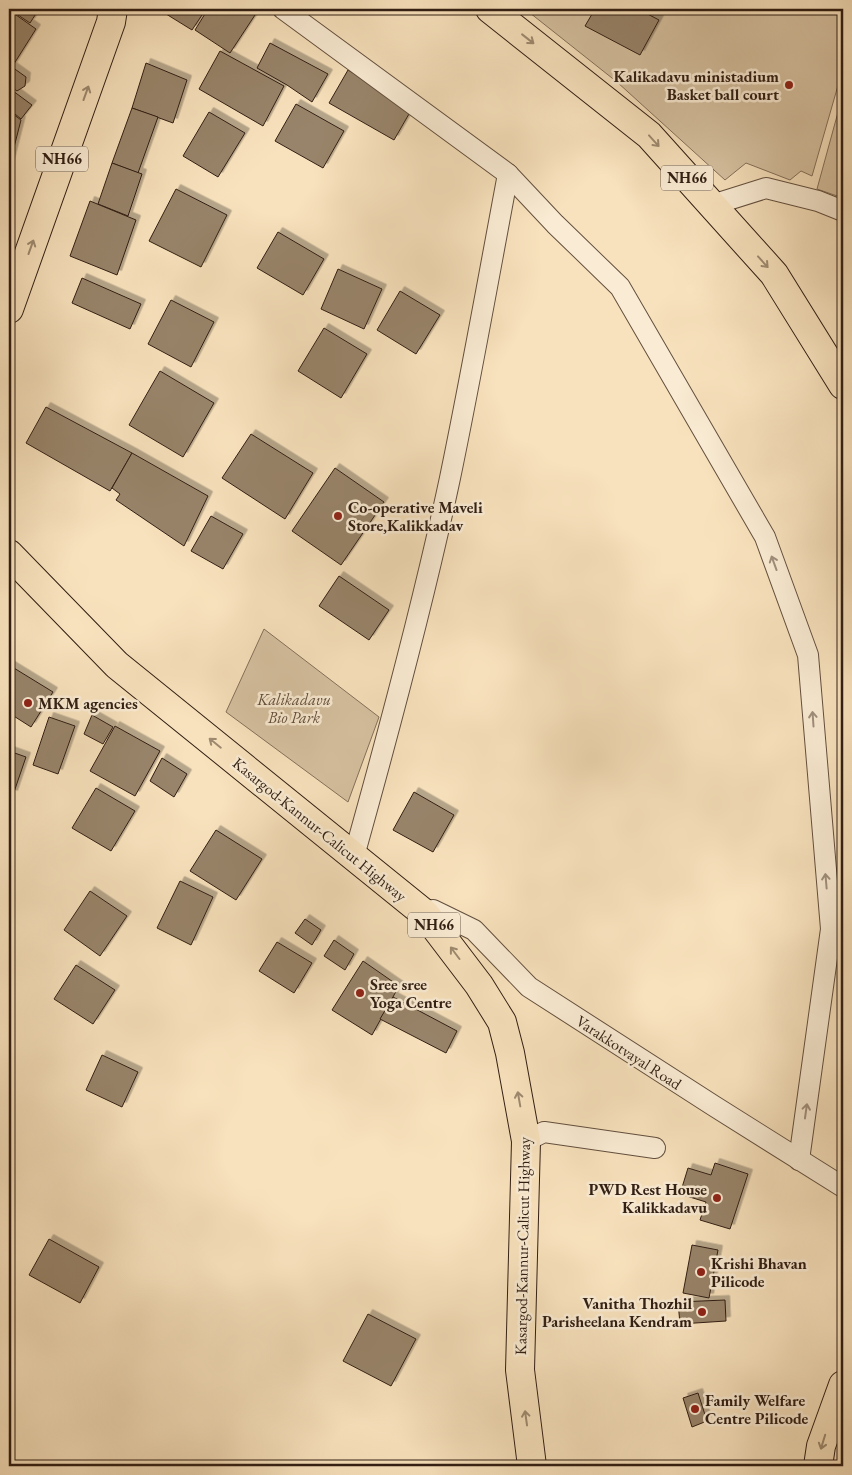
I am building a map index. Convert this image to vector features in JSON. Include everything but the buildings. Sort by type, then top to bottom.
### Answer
[{"type":"highway","name":"NH66","points":[[9,309],[111,22],[113,9]]},
{"type":"highway","name":"NH66","points":[[490,9],[648,134],[774,274],[843,385]]},
{"type":"highway","name":"Kasargod-Kannur-Calicut Highway","points":[[9,554],[117,665],[425,914],[479,985],[502,1022],[510,1053],[526,1141],[520,1370],[532,1466]]},
{"type":"highway","points":[[818,1466],[821,1446],[843,1386]]},
{"type":"street","points":[[283,9],[508,174],[555,224],[620,288],[765,537],[808,655],[831,930],[800,1160]]},
{"type":"street","points":[[354,856],[387,738],[422,600],[450,478],[508,174]]},
{"type":"street","points":[[712,205],[766,188],[818,201],[843,211]]},
{"type":"street","name":"Varakkotvayal Road","points":[[425,914],[433,910],[474,930],[529,987],[843,1187]]},
{"type":"street","points":[[526,1141],[544,1132],[655,1148]]},
{"type":"green space","points":[[525,9],[843,9],[843,68],[812,176],[801,171],[790,180],[746,163],[725,180],[617,82]]},
{"type":"green space","points":[[843,94],[843,198],[817,189]]},
{"type":"green space","name":"Kalikadavu Bio Park","points":[[264,629],[379,717],[348,802],[226,712]]},
{"type":"place","name":"Kalikadavu ministadium Basket ball court","points":[[789,85]]},
{"type":"place","name":"Co-operative Maveli Store,Kalikkadav","points":[[338,516]]},
{"type":"place","name":"MKM agencies","points":[[28,703]]},
{"type":"place","name":"Sree sree Yoga Centre","points":[[360,993]]},
{"type":"place","name":"PWD Rest House Kalikkadavu","points":[[717,1198]]},
{"type":"place","name":"Krishi Bhavan Pilicode","points":[[701,1272]]},
{"type":"place","name":"Vanitha Thozhil Parisheelana Kendram","points":[[702,1312]]},
{"type":"place","name":"Family Welfare Centre Pilicode","points":[[695,1409]]}]
